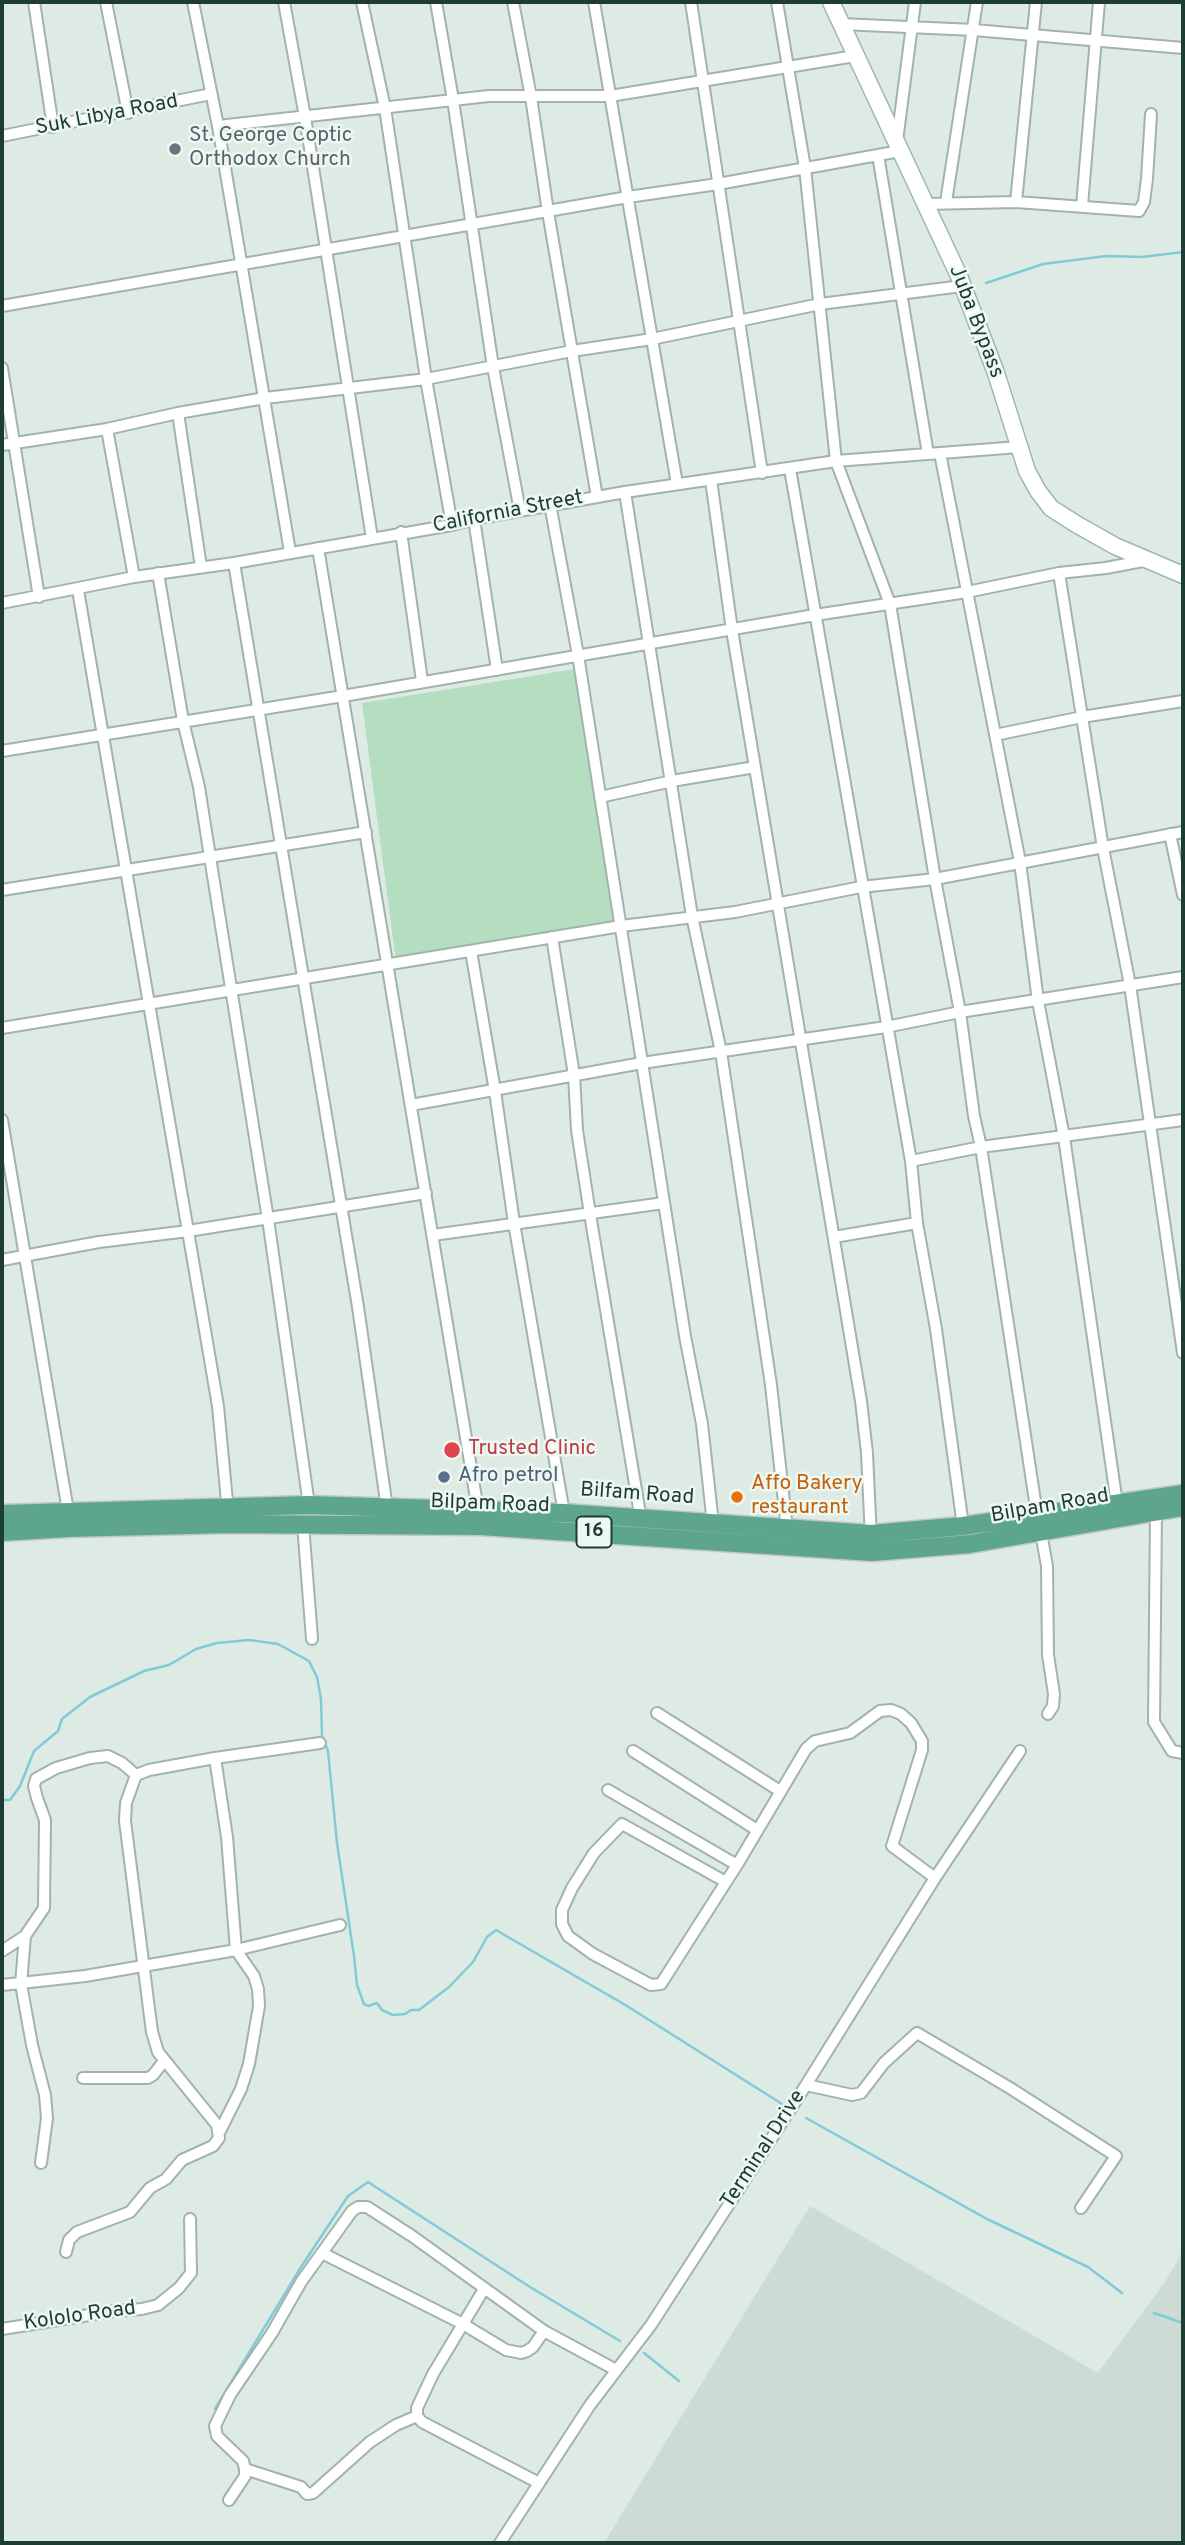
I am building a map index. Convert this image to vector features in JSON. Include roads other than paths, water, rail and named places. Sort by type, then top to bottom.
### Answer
[{"type":"main road","name":"Juba Bypass","points":[[834,3],[855,56],[962,285],[996,373],[1018,447],[1038,491],[1051,508],[1115,546],[1149,559],[1183,578]]},
{"type":"main road","name":"Bilfam Road","points":[[2,1514],[68,1511],[228,1516],[309,1505],[478,1510],[564,1513],[787,1530],[871,1543],[1037,1514],[1183,1494]]},
{"type":"main road","name":"Bilpam Road","points":[[2,1532],[228,1516],[303,1524],[542,1529],[871,1543],[926,1549],[1041,1534],[1183,1507]]},
{"type":"street","points":[[34,2],[53,127]]},
{"type":"street","points":[[106,2],[128,113]]},
{"type":"street","points":[[193,2],[219,126],[289,552]]},
{"type":"street","points":[[284,2],[372,538]]},
{"type":"street","points":[[362,2],[385,108],[426,379],[452,525]]},
{"type":"street","points":[[436,2],[493,367],[520,511]]},
{"type":"street","points":[[513,2],[597,497]]},
{"type":"street","points":[[594,2],[677,484]]},
{"type":"street","points":[[691,2],[762,473]]},
{"type":"street","points":[[778,2],[805,168],[836,461],[890,604],[934,879],[960,1013],[1037,1514]]},
{"type":"street","points":[[2,306],[878,155],[898,147],[915,2]]},
{"type":"street","points":[[946,202],[977,2]]},
{"type":"street","points":[[1016,202],[1036,2]]},
{"type":"street","points":[[1082,206],[1099,2]]},
{"type":"street","points":[[842,24],[974,30],[1183,48]]},
{"type":"street","points":[[219,126],[489,96],[610,96],[855,56]]},
{"type":"street","name":"Suk Libya Road","points":[[2,136],[128,113],[211,94]]},
{"type":"street","points":[[926,204],[1016,202],[1139,211],[1144,202],[1147,179],[1151,114]]},
{"type":"street","points":[[878,155],[934,453],[967,593],[1020,862],[1038,1001],[1064,1137],[1117,1504]]},
{"type":"street","points":[[8,444],[107,429],[178,412],[265,398],[426,379],[572,351],[653,339],[820,304],[962,285]]},
{"type":"street","points":[[2,368],[8,444],[39,597]]},
{"type":"street","points":[[178,412],[201,567]]},
{"type":"street","points":[[107,429],[134,577]]},
{"type":"street","name":"California Street","points":[[2,603],[134,577],[234,563],[677,484],[836,461],[1018,447]]},
{"type":"street","points":[[790,469],[911,1161],[963,1526]]},
{"type":"street","points":[[711,480],[732,630],[861,1401],[867,1453],[871,1543]]},
{"type":"street","points":[[625,492],[692,916],[721,1052],[771,1385],[787,1530]]},
{"type":"street","points":[[550,505],[578,655],[664,1203],[702,1424],[713,1524]]},
{"type":"street","points":[[474,519],[497,670]]},
{"type":"street","points":[[401,532],[422,681]]},
{"type":"street","points":[[318,548],[478,1510]]},
{"type":"street","points":[[2,751],[815,615],[967,593],[1059,573],[1106,568],[1149,559]]},
{"type":"street","points":[[234,563],[341,1208],[387,1508]]},
{"type":"street","points":[[158,573],[183,721],[199,787],[268,1219],[309,1505]]},
{"type":"street","points":[[1059,573],[1103,848],[1130,985],[1183,1353]]},
{"type":"street","points":[[78,590],[218,1406],[228,1516]]},
{"type":"street","points":[[995,735],[1082,717],[1183,701]]},
{"type":"street","points":[[600,797],[755,767]]},
{"type":"street","points":[[2,890],[366,832]]},
{"type":"street","points":[[2,1028],[621,926],[735,912],[861,887],[934,879],[1183,832]]},
{"type":"street","points":[[1170,834],[1183,895]]},
{"type":"street","points":[[552,937],[574,1075],[577,1130],[641,1520]]},
{"type":"street","points":[[471,951],[495,1091],[513,1223],[564,1513]]},
{"type":"street","points":[[411,1105],[642,1063],[886,1027],[1183,977]]},
{"type":"street","points":[[2,1120],[68,1511]]},
{"type":"street","points":[[911,1161],[981,1147],[1183,1120]]},
{"type":"street","points":[[2,1260],[99,1242],[188,1231],[426,1193]]},
{"type":"street","points":[[433,1234],[664,1203]]},
{"type":"street","points":[[835,1237],[918,1223]]},
{"type":"street","points":[[1156,1511],[1154,1722],[1172,1751],[1183,1753]]},
{"type":"street","points":[[303,1524],[312,1639]]},
{"type":"street","points":[[1041,1534],[1047,1566],[1048,1654],[1054,1693],[1053,1706],[1048,1714]]},
{"type":"street","points":[[726,1882],[622,1824],[601,1844],[572,1888],[562,1910],[562,1924],[568,1936],[593,1954],[651,1985],[661,1984],[737,1865],[806,1749],[815,1741],[850,1734],[880,1711],[891,1710],[901,1714],[920,1735],[922,1750],[892,1846],[935,1878]]},
{"type":"street","points":[[657,1713],[780,1791]]},
{"type":"street","points":[[220,2131],[184,2081],[164,2061],[158,2052],[152,2032],[124,1821],[126,1803],[136,1775],[149,1770],[320,1743]]},
{"type":"street","points":[[633,1751],[757,1830]]},
{"type":"street","name":"Terminal Drive","points":[[500,2543],[590,2405],[651,2325],[806,2085],[935,1878],[1020,1751]]},
{"type":"street","points":[[2,1951],[25,1936],[44,1908],[45,1820],[34,1786],[36,1779],[56,1768],[108,1756],[136,1775]]},
{"type":"street","points":[[66,2252],[69,2240],[77,2232],[130,2212],[150,2188],[166,2179],[182,2160],[213,2146],[241,2089],[259,2006],[258,1989],[254,1976],[236,1950],[227,1837],[215,1758]]},
{"type":"street","points":[[608,1790],[737,1865]]},
{"type":"street","points":[[2,1985],[142,1967],[236,1950],[340,1925]]},
{"type":"street","points":[[25,1936],[22,1984],[32,2045],[45,2095],[47,2118],[41,2163]]},
{"type":"street","points":[[2,1938],[14,1944]]},
{"type":"street","points":[[806,2085],[852,2095],[861,2093],[884,2063],[917,2034],[1010,2088],[1116,2156],[1081,2208]]},
{"type":"street","points":[[83,2078],[148,2078],[164,2061]]},
{"type":"street","points":[[229,2500],[245,2476],[245,2469],[243,2461],[217,2436],[215,2426],[230,2395],[322,2253],[352,2211],[358,2207],[367,2207],[544,2331],[616,2370]]},
{"type":"street","name":"Kololo Road","points":[[2,2329],[158,2305],[191,2273],[190,2219]]},
{"type":"street","points":[[322,2253],[463,2323],[506,2350],[520,2353],[533,2347],[544,2331]]},
{"type":"street","points":[[484,2289],[433,2374],[417,2408],[417,2416],[422,2422],[539,2483]]},
{"type":"street","points":[[245,2469],[300,2487],[307,2494],[313,2493],[370,2441],[417,2416]]},
{"type":"waterway","points":[[986,283],[1043,264],[1106,256],[1142,257],[1183,252]]},
{"type":"waterway","points":[[2,1800],[10,1800],[20,1786],[34,1751],[58,1731],[62,1719],[90,1697],[144,1671],[169,1665],[196,1649],[217,1643],[249,1640],[278,1644],[309,1661],[317,1677],[321,1699],[322,1736],[328,1751],[337,1843],[357,1985],[364,2004],[368,2006],[377,2003],[382,2010],[393,2015],[419,2010],[449,1987],[473,1962],[487,1937],[496,1930],[627,2006],[782,2104]]},
{"type":"waterway","points":[[806,2118],[987,2219],[1088,2267],[1122,2293]]},
{"type":"waterway","points":[[215,2409],[301,2267],[348,2196],[368,2182],[530,2287],[620,2341]]},
{"type":"waterway","points":[[1154,2313],[1183,2323]]},
{"type":"waterway","points":[[644,2353],[679,2381]]},
{"type":"place","name":"St. George Coptic Orthodox Church","points":[[175,149]]},
{"type":"place","name":"Trusted Clinic","points":[[452,1450]]},
{"type":"place","name":"Afro petrol","points":[[444,1477]]},
{"type":"place","name":"Affo Bakery restaurant","points":[[737,1497]]}]
